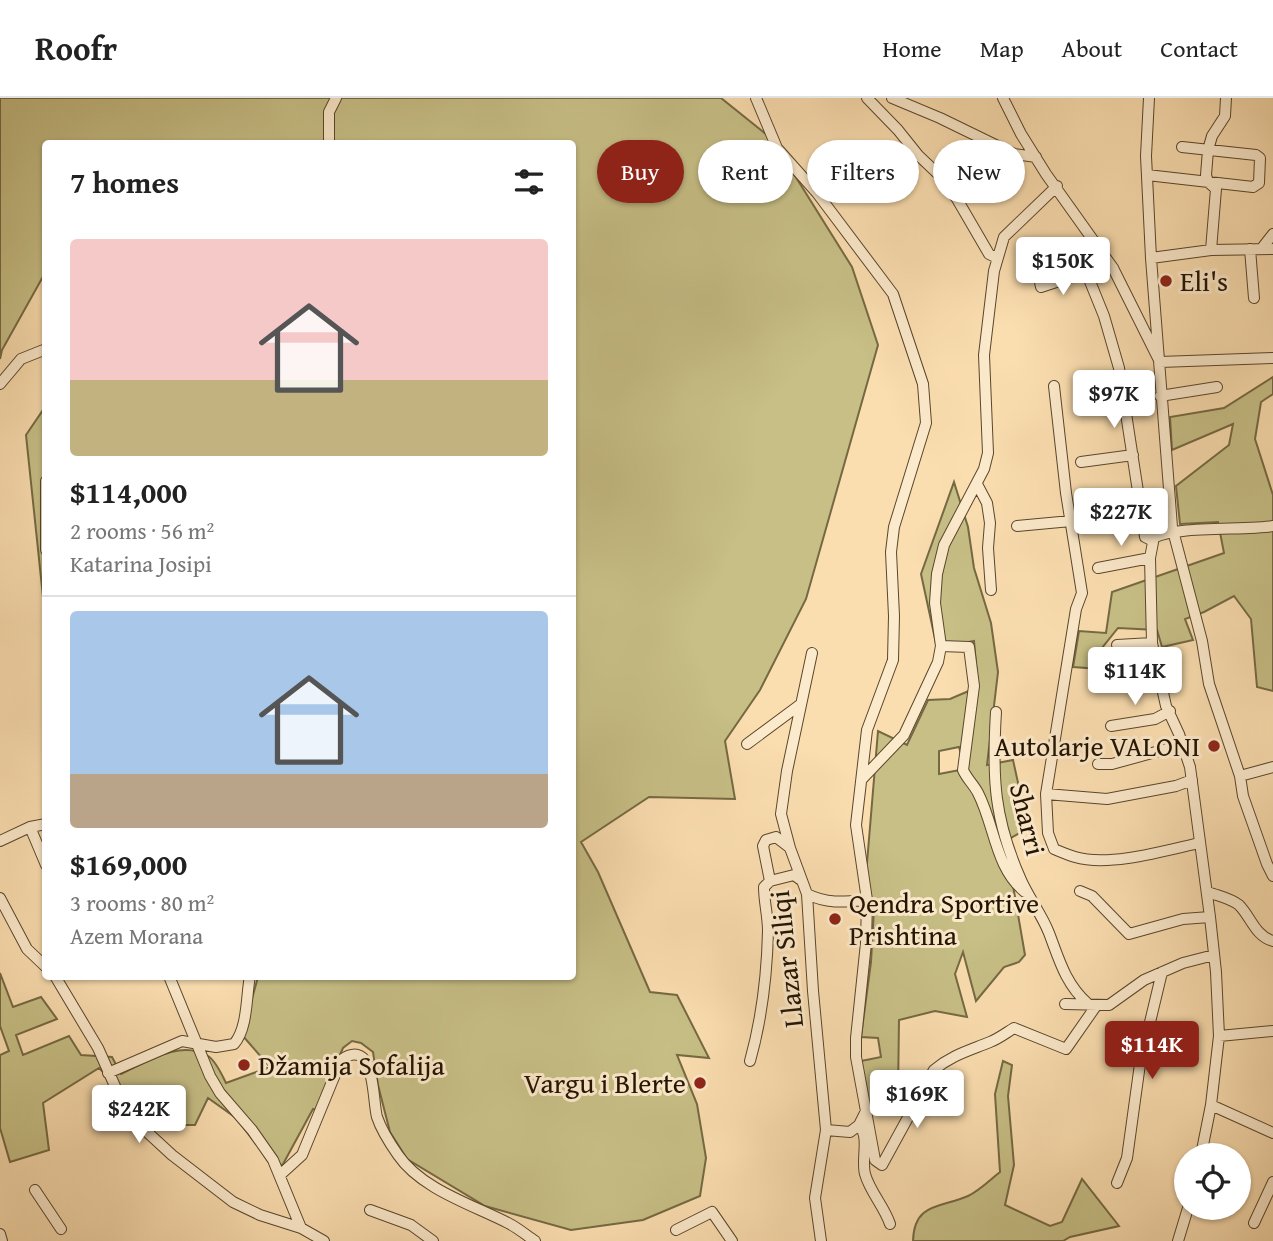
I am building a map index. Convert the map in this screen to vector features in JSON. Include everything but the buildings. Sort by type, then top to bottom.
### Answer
[{"type":"street","points":[[329,140],[329,113],[336,98]]},
{"type":"street","points":[[756,98],[777,148],[817,193],[893,294],[923,384],[926,423],[894,527],[891,552],[893,660],[867,730],[856,825],[867,900],[856,1058],[876,1160],[881,1165],[934,1070],[947,1059],[991,1042],[1014,1028],[1066,1049],[1091,1004]]},
{"type":"street","points":[[867,98],[939,175],[957,199],[989,254],[998,258]]},
{"type":"street","points":[[892,98],[1014,154],[1036,156]]},
{"type":"street","points":[[1003,98],[1021,134],[1113,268],[1160,362]]},
{"type":"street","points":[[1149,98],[1147,175],[1151,258],[1160,362],[1160,396],[1173,531],[1202,640],[1209,684],[1240,776],[1243,796],[1273,876]]},
{"type":"street","points":[[1210,250],[1216,189],[1208,182],[1206,175],[1208,150],[1212,136],[1225,117],[1226,98]]},
{"type":"street","points":[[1147,175],[1255,187],[1259,183],[1262,166],[1256,155],[1182,147]]},
{"type":"street","points":[[862,779],[904,734],[939,662],[941,646],[935,603],[937,574],[944,545],[976,484],[988,453],[984,355],[994,271],[1004,237],[1057,186]]},
{"type":"street","points":[[1151,258],[1210,250],[1268,248],[1273,234]]},
{"type":"street","points":[[1250,249],[1254,298]]},
{"type":"street","points":[[1039,277],[1041,287],[1093,270],[1113,268]]},
{"type":"street","points":[[1087,274],[1104,316],[1119,368],[1145,537],[1151,540],[1173,531],[1241,530],[1273,526]]},
{"type":"street","points":[[0,384],[21,359],[42,351]]},
{"type":"street","points":[[1160,362],[1273,358]]},
{"type":"street","points":[[1054,386],[1082,593],[1076,610],[1046,794],[1048,833],[1054,849],[1076,858],[1096,860],[1199,843]]},
{"type":"street","points":[[1160,396],[1217,387]]},
{"type":"street","points":[[1081,462],[1132,454]]},
{"type":"street","points":[[976,484],[986,503],[990,523],[988,548],[991,590]]},
{"type":"street","points":[[1090,516],[1140,506]]},
{"type":"street","points":[[1017,526],[1071,521]]},
{"type":"street","points":[[1154,537],[1150,558],[1152,643],[1166,706],[1187,755],[1192,780],[1214,955],[1219,1036],[1203,1143]]},
{"type":"street","points":[[1098,568],[1150,558]]},
{"type":"street","points":[[1117,645],[1152,643]]},
{"type":"street","points":[[941,646],[969,647],[974,686],[963,770],[982,802],[1000,860],[1016,884],[1028,894]]},
{"type":"street","name":"Llazar Siliqi","points":[[812,653],[780,814],[807,894],[826,1130],[815,1198],[821,1241]]},
{"type":"street","points":[[747,744],[801,704]]},
{"type":"street","points":[[1111,726],[1155,719],[1170,711]]},
{"type":"street","name":"Sharri","points":[[996,712],[993,765],[998,814],[1013,859],[1048,931],[1067,980],[1075,992],[1091,1004]]},
{"type":"street","points":[[1098,764],[1112,764],[1181,745]]},
{"type":"street","points":[[1240,776],[1273,766]]},
{"type":"street","points":[[1046,794],[1107,799],[1175,786],[1192,780]]},
{"type":"street","points":[[0,841],[30,827],[42,825]]},
{"type":"street","points":[[30,827],[42,856]]},
{"type":"street","points":[[769,881],[763,846],[766,841],[776,837],[790,848]]},
{"type":"street","points":[[750,1061],[764,995],[768,929],[764,887],[769,881],[794,875],[801,880]]},
{"type":"street","points":[[1080,891],[1092,896],[1129,934],[1183,919],[1210,917]]},
{"type":"street","points":[[1208,892],[1237,904],[1256,929],[1265,938],[1273,941]]},
{"type":"street","points":[[807,894],[821,901],[836,903],[867,900]]},
{"type":"street","points":[[0,898],[27,949],[42,963]]},
{"type":"street","points":[[1065,1004],[1115,1002],[1129,989],[1162,972],[1214,955]]},
{"type":"street","points":[[1117,1183],[1127,1158],[1138,1072],[1162,972]]},
{"type":"street","points":[[57,980],[98,1048],[122,1102],[146,1131],[172,1156],[239,1206],[301,1228],[324,1241]]},
{"type":"street","points":[[170,980],[215,1086],[268,1152],[301,1228]]},
{"type":"street","points":[[108,1073],[182,1041],[220,1047],[231,1045],[236,1041],[243,1020],[249,980]]},
{"type":"street","points":[[1219,1036],[1273,1031]]},
{"type":"street","points":[[280,1175],[302,1155],[341,1060],[347,1055],[359,1056],[365,1059],[370,1068],[378,1120],[405,1164],[438,1189],[510,1224],[535,1241]]},
{"type":"street","points":[[1211,1105],[1273,1133]]},
{"type":"street","points":[[826,1130],[849,1132],[859,1125],[866,1111]]},
{"type":"street","points":[[859,1125],[864,1138],[864,1172],[886,1211],[890,1224]]},
{"type":"street","points":[[1254,1223],[1273,1182]]},
{"type":"street","points":[[35,1190],[61,1228]]},
{"type":"street","points":[[370,1210],[411,1225],[433,1241]]},
{"type":"street","points":[[676,1230],[712,1212],[732,1241]]},
{"type":"street","points":[[1178,1241],[1184,1220]]},
{"type":"street","points":[[0,1234],[2,1241]]},
{"type":"shaded area","points":[[0,98],[721,98],[772,139],[698,140],[698,203],[793,203],[793,173],[807,195],[807,203],[812,203],[852,267],[878,345],[806,599],[760,690],[725,741],[735,799],[649,797],[581,842],[598,872],[650,992],[677,995],[709,1058],[677,1055],[697,1104],[706,1158],[700,1196],[643,1220],[571,1230],[485,1206],[407,1159],[390,1132],[373,1052],[361,1043],[352,1041],[343,1048],[316,1110],[313,1109],[282,1166],[256,1144],[236,1118],[208,1098],[195,1125],[172,1125],[154,1104],[141,1116],[99,1068],[43,1103],[49,1150],[10,1162],[0,1128],[0,1055],[9,1051],[0,1026],[0,973],[13,1007],[41,997],[57,1019],[16,1035],[23,1055],[69,1036],[81,1055],[112,1057],[121,1074],[164,1054],[197,1051],[214,1061],[226,1083],[270,1067],[242,1035],[257,980],[576,980],[576,140],[42,140],[42,278],[2,350],[0,359]]},
{"type":"shaded area","points":[[1273,377],[1273,394],[1261,402],[1255,439],[1273,495],[1273,691],[1257,687],[1251,619],[1234,596],[1185,619],[1193,640],[1162,647],[1157,630],[1118,628],[1102,648],[1100,669],[1073,667],[1079,631],[1106,633],[1112,592],[1224,553],[1218,522],[1180,524],[1176,486],[1229,445],[1233,424],[1172,450],[1170,417],[1224,408]]},
{"type":"shaded area","points":[[42,411],[42,587],[26,435]]},
{"type":"shaded area","points":[[954,482],[968,527],[974,568],[991,623],[998,672],[987,765],[1013,760],[1028,828],[999,845],[1010,868],[1025,955],[1019,962],[1004,967],[976,1001],[963,952],[955,974],[967,1017],[935,1011],[899,1020],[898,1093],[869,1106],[861,1061],[881,1057],[878,1038],[861,1037],[871,962],[874,909],[861,872],[867,863],[878,731],[907,745],[928,700],[950,699],[978,687],[974,641],[937,648],[921,574]],"holes":[[[959,747],[965,769],[939,774],[939,751]]]},
{"type":"shaded area","points":[[1003,1061],[1012,1065],[1008,1096],[1014,1165],[1005,1205],[1050,1226],[1062,1222],[1082,1179],[1119,1226],[1063,1241],[913,1241],[918,1219],[924,1213],[972,1194],[1000,1172],[995,1094]]},
{"type":"place","name":"Eli's","points":[[1166,281]]},
{"type":"place","name":"Autolarje VALONI","points":[[1214,746]]},
{"type":"place","name":"Qendra Sportive Prishtina","points":[[835,919]]},
{"type":"place","name":"Džamija Sofalija","points":[[244,1065]]},
{"type":"place","name":"Vargu i Blerte","points":[[700,1083]]}]
